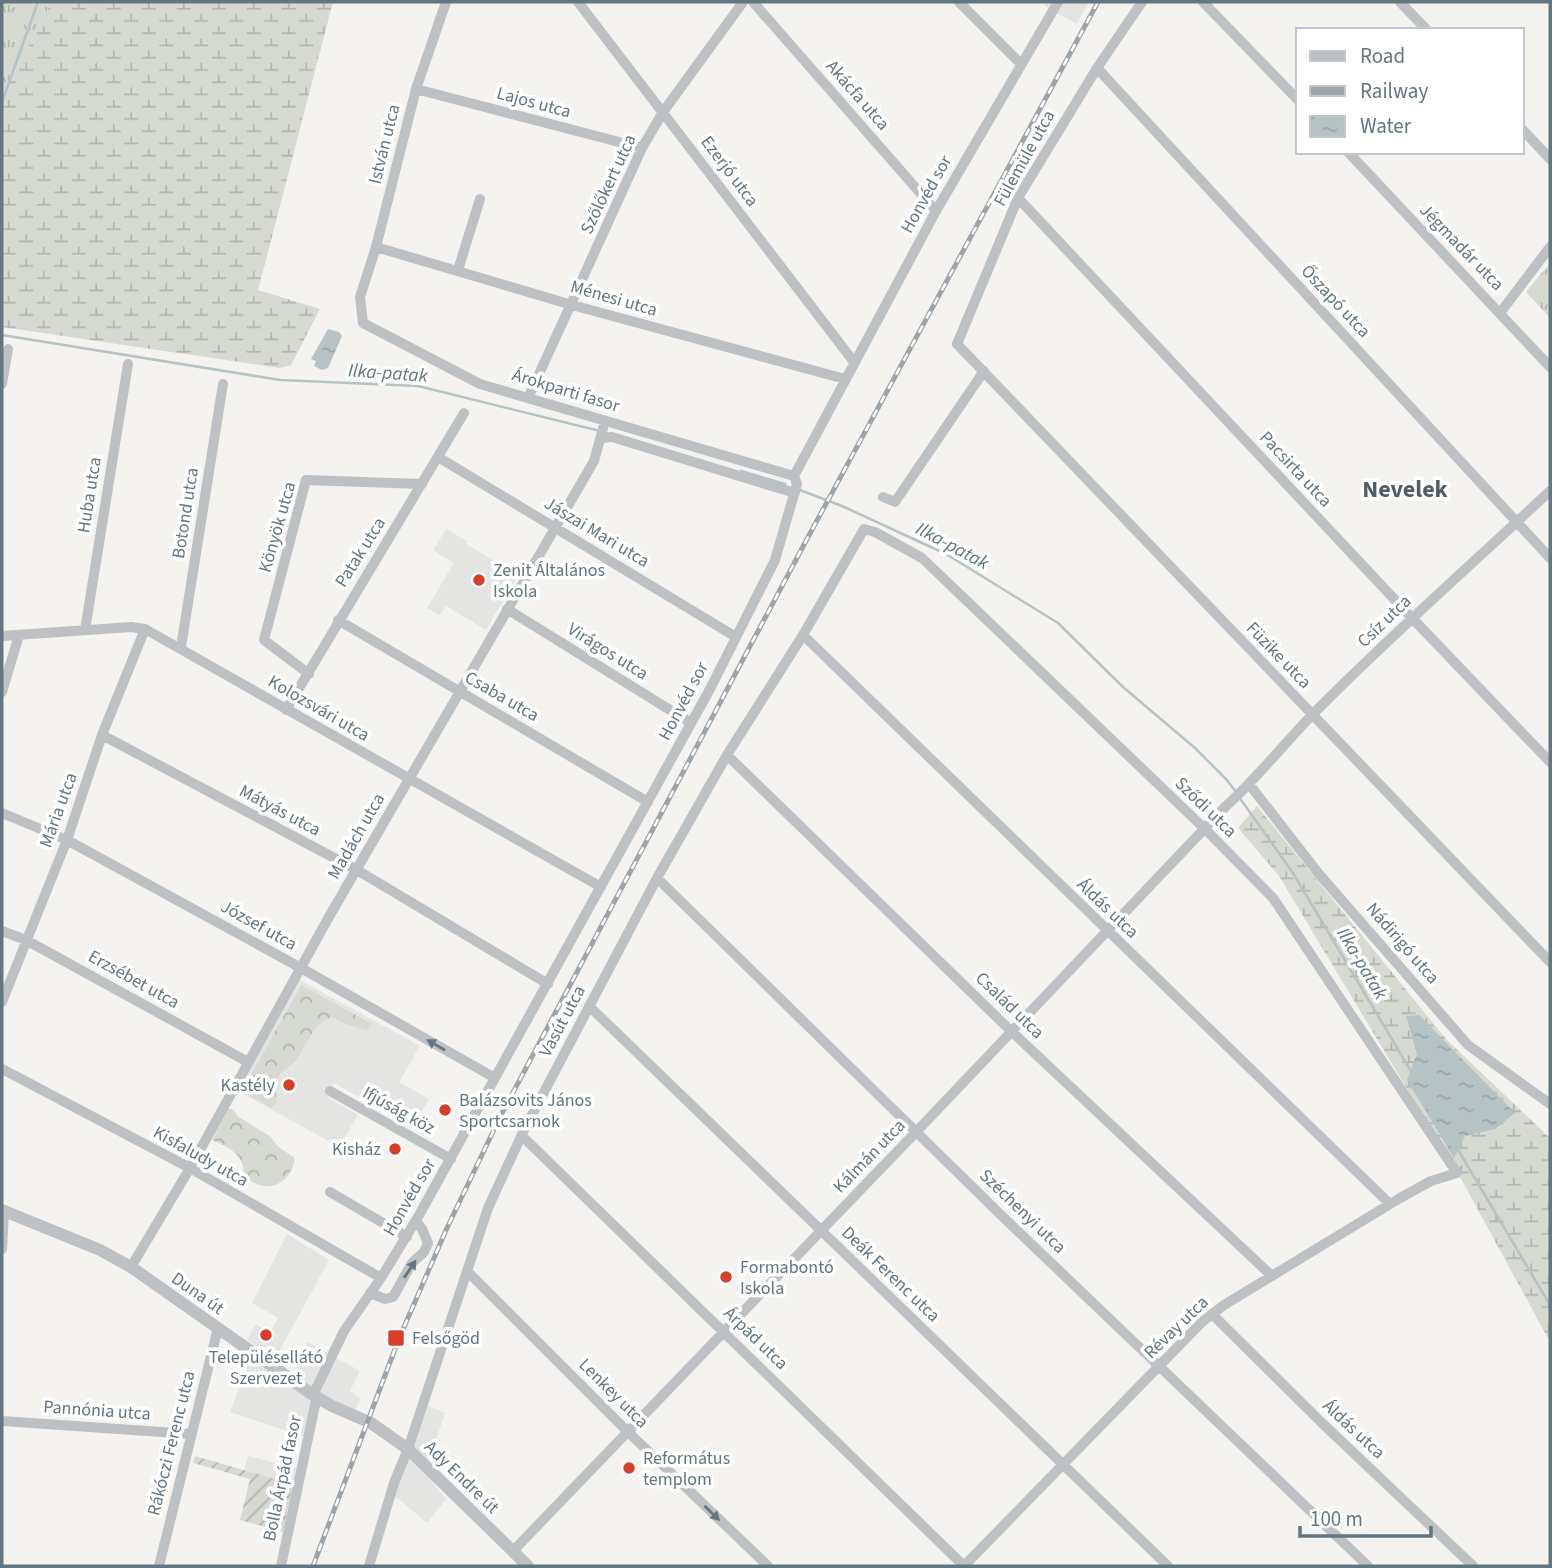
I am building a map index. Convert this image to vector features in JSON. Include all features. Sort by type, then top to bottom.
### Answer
[{"type":"street","name":"István utca","points":[[360,297],[376,247],[416,89],[446,2]]},
{"type":"street","name":"Ezerjó utca","points":[[578,2],[854,362]]},
{"type":"street","name":"Szőlőkert utca","points":[[530,396],[642,148],[663,112],[743,2]]},
{"type":"street","name":"Akácfa utca","points":[[753,2],[936,211]]},
{"type":"street","points":[[959,2],[1021,64]]},
{"type":"street","name":"Honvéd sor","points":[[315,1396],[344,1331],[382,1278],[416,1222],[691,723],[775,560],[795,486],[845,379],[936,211],[1058,2]]},
{"type":"street","name":"Fülemüle utca","points":[[957,344],[1018,198],[1097,68],[1142,2]]},
{"type":"street","points":[[1203,2],[1296,98]]},
{"type":"street","points":[[1400,2],[1425,28]]},
{"type":"street","name":"Őszapó utca","points":[[1097,68],[1550,558]]},
{"type":"street","name":"Lajos utca","points":[[416,89],[642,148]]},
{"type":"street","points":[[1524,131],[1550,159]]},
{"type":"street","name":"Jégmadár utca","points":[[1350,154],[1550,367]]},
{"type":"street","name":"Pacsirta utca","points":[[1018,198],[1550,762]]},
{"type":"street","points":[[458,270],[480,199]]},
{"type":"street","name":"Ménesi utca","points":[[376,247],[572,305],[845,379]]},
{"type":"street","points":[[1500,313],[1550,247]]},
{"type":"street","name":"Árokparti fasor","points":[[360,297],[363,323],[480,384],[530,396],[603,430],[795,486]]},
{"type":"street","name":"Füzike utca","points":[[957,344],[1550,962]]},
{"type":"street","points":[[2,384],[8,349]]},
{"type":"street","name":"Huba utca","points":[[85,630],[128,364]]},
{"type":"street","points":[[883,497],[895,502],[984,371]]},
{"type":"street","name":"Botond utca","points":[[181,647],[223,384]]},
{"type":"street","name":"Patak utca","points":[[286,710],[464,413]]},
{"type":"street","name":"Árokparti fasor","points":[[603,430],[612,437],[795,486]]},
{"type":"street","name":"Madách utca","points":[[131,1267],[190,1168],[459,691],[594,461],[603,430]]},
{"type":"street","name":"Jászai Mari utca","points":[[439,457],[736,637]]},
{"type":"street","name":"Könyök utca","points":[[309,674],[264,640],[306,480],[422,484]]},
{"type":"street","name":"Csíz utca","points":[[1246,788],[1312,715],[1550,491]]},
{"type":"street","name":"Vasút utca","points":[[369,1566],[394,1483],[408,1449],[488,1208],[522,1136],[657,878],[727,755],[803,635],[864,529]]},
{"type":"street","name":"Sződi utca","points":[[864,529],[875,532],[922,558],[1205,829],[1273,898],[1457,1173]]},
{"type":"street","name":"Virágos utca","points":[[507,609],[691,723]]},
{"type":"street","name":"Csaba utca","points":[[338,620],[648,802]]},
{"type":"street","name":"Kolozsvári utca","points":[[2,636],[131,627],[145,629],[601,887]]},
{"type":"street","name":"Mária utca","points":[[2,1002],[145,629]]},
{"type":"street","points":[[2,692],[19,635]]},
{"type":"street","name":"Áldás utca","points":[[803,635],[1390,1204]]},
{"type":"street","name":"Mátyás utca","points":[[103,735],[357,870],[548,984]]},
{"type":"street","name":"Család utca","points":[[727,755],[1011,1031],[1272,1276]]},
{"type":"street","name":"Kálmán utca","points":[[513,1551],[1246,788]]},
{"type":"street","name":"Nádirigó utca","points":[[1246,788],[1468,1045],[1550,1104]]},
{"type":"street","name":"József utca","points":[[2,813],[66,840],[495,1078]]},
{"type":"street","name":"Széchenyi utca","points":[[657,878],[1002,1216],[1368,1566]]},
{"type":"street","name":"Erzsébet utca","points":[[2,931],[26,940],[248,1062]]},
{"type":"street","name":"Deák Ferenc utca","points":[[589,1006],[1168,1566]]},
{"type":"street","name":"Kisfaludy utca","points":[[2,1069],[190,1168],[382,1278]]},
{"type":"street","name":"Ifjúság köz","points":[[330,1091],[451,1159]]},
{"type":"street","name":"Árpád utca","points":[[522,1136],[964,1566]]},
{"type":"street","name":"Révay utca","points":[[964,1566],[1212,1314],[1390,1204],[1431,1181],[1457,1173]]},
{"type":"street","points":[[330,1192],[407,1237]]},
{"type":"street","points":[[2,1249],[3,1211]]},
{"type":"street","name":"Duna út","points":[[3,1211],[90,1246],[131,1267],[315,1396],[366,1421]]},
{"type":"street","points":[[370,1293],[386,1299],[393,1297],[412,1263],[424,1252],[428,1243],[416,1222]]},
{"type":"street","name":"Lenkey utca","points":[[468,1272],[627,1432],[768,1566]]},
{"type":"street","name":"Áldás utca","points":[[1212,1314],[1473,1566]]},
{"type":"street","name":"Rákóczi Ferenc utca","points":[[159,1566],[218,1328]]},
{"type":"street","name":"Bolla Árpád fasor","points":[[281,1566],[315,1396]]},
{"type":"street","name":"Pannónia utca","points":[[2,1421],[191,1434]]},
{"type":"street","name":"Ady Endre út","points":[[366,1421],[408,1449],[528,1566]]},
{"type":"shaded area","points":[[1042,2],[1089,2],[1077,24],[1050,10]]},
{"type":"shaded area","name":"Zenit Általános Iskola","points":[[446,529],[518,575],[486,630],[446,606],[440,615],[427,608],[454,563],[433,550]]},
{"type":"shaded area","points":[[300,980],[420,1046],[399,1082],[429,1099],[413,1127],[334,1083],[327,1097],[358,1115],[339,1147],[238,1091]]},
{"type":"shaded area","points":[[287,1234],[329,1260],[275,1359],[263,1352],[293,1373],[308,1342],[360,1371],[350,1391],[361,1399],[351,1418],[313,1400],[305,1437],[230,1412],[256,1346],[247,1340],[256,1324],[270,1332],[278,1318],[252,1303]]},
{"type":"shaded area","points":[[425,1405],[445,1413],[425,1473],[446,1499],[427,1523],[393,1494]]},
{"type":"shaded area","points":[[248,1456],[296,1468],[293,1484],[244,1470]]},
{"type":"green space","points":[[2,2],[52,2],[2,96]]},
{"type":"green space","points":[[52,2],[333,2],[258,290],[320,309],[291,365],[280,368],[2,327],[2,96]]},
{"type":"green space","points":[[1550,263],[1550,318],[1526,292]]},
{"type":"green space","points":[[1257,806],[1446,1039],[1550,1138],[1550,1342],[1460,1177],[1279,876],[1238,828]]},
{"type":"green space","points":[[301,985],[372,1024],[367,1030],[332,1017],[320,1024],[297,1059],[278,1077],[277,1102],[272,1108],[242,1091]]},
{"type":"green space","points":[[228,1109],[232,1109],[239,1117],[271,1137],[277,1146],[295,1158],[292,1168],[282,1181],[268,1186],[252,1181],[244,1175],[239,1157],[212,1140]]},
{"type":"green space","points":[[195,1456],[293,1484],[283,1532],[240,1520],[250,1479],[193,1463]]},
{"type":"water","points":[[328,329],[339,332],[342,336],[328,368],[322,370],[314,366],[316,361],[311,359]]},
{"type":"water","points":[[1419,1015],[1515,1113],[1495,1129],[1465,1136],[1454,1158],[1407,1080],[1417,1054],[1406,1016]]},
{"type":"waterway","name":"Ilka-patak","points":[[2,102],[38,2]]},
{"type":"waterway","name":"Ilka-patak","points":[[2,335],[280,380],[418,386],[600,431]]},
{"type":"waterway","name":"Ilka-patak","points":[[741,471],[785,484]]},
{"type":"waterway","name":"Ilka-patak","points":[[797,489],[842,506],[946,554],[1058,623],[1123,687],[1195,748],[1236,792]]},
{"type":"waterway","name":"Ilka-patak","points":[[1239,797],[1293,873],[1412,1073]]},
{"type":"waterway","name":"Ilka-patak","points":[[1457,1148],[1550,1305]]},
{"type":"railway","points":[[313,1566],[398,1341],[447,1228],[501,1115],[807,539],[1098,2]]},
{"type":"place","name":"Zenit Általános Iskola","points":[[479,580]]},
{"type":"place","name":"Kastély","points":[[289,1085]]},
{"type":"place","name":"Balázsovits János Sportcsarnok","points":[[445,1110]]},
{"type":"place","name":"Kisház","points":[[395,1149]]},
{"type":"place","name":"Formabontó Iskola","points":[[726,1277]]},
{"type":"place","name":"Településellátó Szervezet","points":[[266,1335]]},
{"type":"place","name":"Felsőgöd","points":[[396,1338]]},
{"type":"place","name":"Református templom","points":[[629,1468]]},
{"type":"district","name":"Nevelek","points":[[1405,489]]}]
